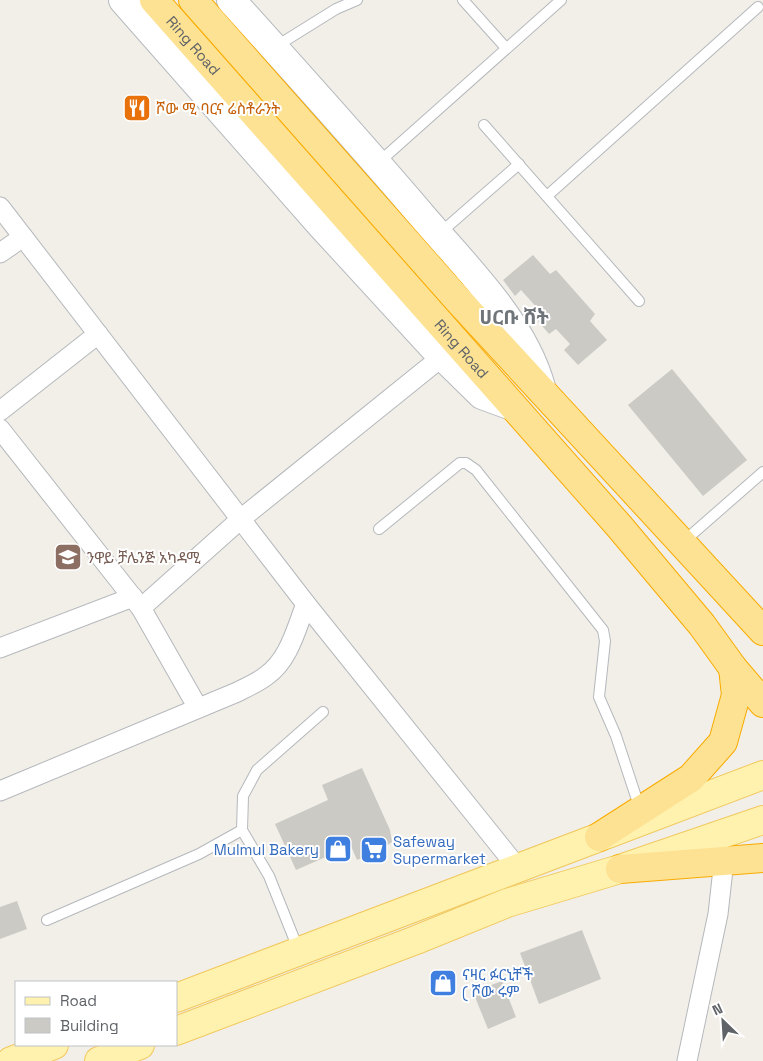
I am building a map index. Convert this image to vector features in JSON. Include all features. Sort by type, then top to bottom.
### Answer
[{"type":"highway","name":"Ring Road","points":[[154,0],[630,539],[763,702]]},
{"type":"highway","name":"Ring Road","points":[[193,0],[458,300],[763,631]]},
{"type":"highway","points":[[599,837],[691,778],[723,742],[736,695],[734,668]]},
{"type":"highway","points":[[620,869],[763,858]]},
{"type":"main road","points":[[178,997],[763,775]]},
{"type":"main road","points":[[178,1030],[416,940],[506,903],[620,869],[763,820]]},
{"type":"main road","points":[[11,1061],[51,1046]]},
{"type":"main road","points":[[99,1061],[137,1046]]},
{"type":"street","points":[[123,0],[321,225],[443,356],[482,395],[512,406]]},
{"type":"street","points":[[231,0],[378,164],[519,336],[529,352],[540,387]]},
{"type":"street","points":[[0,207],[242,518],[306,604],[517,867]]},
{"type":"street","points":[[0,253],[23,236]]},
{"type":"street","points":[[0,411],[98,334]]},
{"type":"street","points":[[0,648],[137,603],[443,356]]},
{"type":"street","points":[[0,429],[137,603],[198,708]]},
{"type":"street","points":[[0,791],[198,708],[266,677],[278,666],[287,651],[306,604]]},
{"type":"street","points":[[688,1061],[718,914],[724,860]]},
{"type":"lane","points":[[274,47],[336,9],[357,0]]},
{"type":"lane","points":[[463,0],[506,48]]},
{"type":"lane","points":[[378,164],[560,0]]},
{"type":"lane","points":[[547,196],[758,7]]},
{"type":"lane","points":[[484,125],[639,301]]},
{"type":"lane","points":[[438,235],[519,164]]},
{"type":"lane","points":[[379,529],[460,463],[466,463],[476,470],[603,630],[605,640],[599,697],[616,736],[640,810]]},
{"type":"lane","points":[[681,544],[763,472]]},
{"type":"lane","points":[[299,952],[270,876],[242,830],[243,796],[257,770],[323,712]]},
{"type":"lane","points":[[47,920],[199,854],[242,830]]},
{"type":"building","points":[[533,255],[550,274],[556,270],[595,314],[590,321],[607,340],[578,365],[564,350],[570,344],[556,329],[549,334],[533,315],[539,310],[521,290],[515,296],[503,280]]},
{"type":"building","points":[[672,369],[747,460],[703,496],[628,405]]},
{"type":"building","points":[[362,768],[390,830],[392,842],[381,850],[357,860],[351,846],[296,870],[275,824],[328,800],[322,785]]},
{"type":"building","points":[[17,901],[27,929],[0,939],[0,907]]},
{"type":"building","points":[[582,930],[601,979],[539,1004],[520,953]]},
{"type":"building","points":[[502,981],[516,1017],[488,1029],[473,992]]},
{"type":"place","name":"ሾው ሚ ባርና ሬስቶራንት","points":[[137,108]]},
{"type":"place","name":"ንዋይ ቻሌንጅ አካዳሚ","points":[[68,557]]},
{"type":"place","name":"Mulmul Bakery","points":[[338,849]]},
{"type":"place","name":"Safeway Supermarket","points":[[374,850]]},
{"type":"place","name":"ናዛር ፉርኒቸች ( ሾው ሩም","points":[[443,983]]},
{"type":"district","name":"ሀርቡ ሸት","points":[[514,317]]}]
